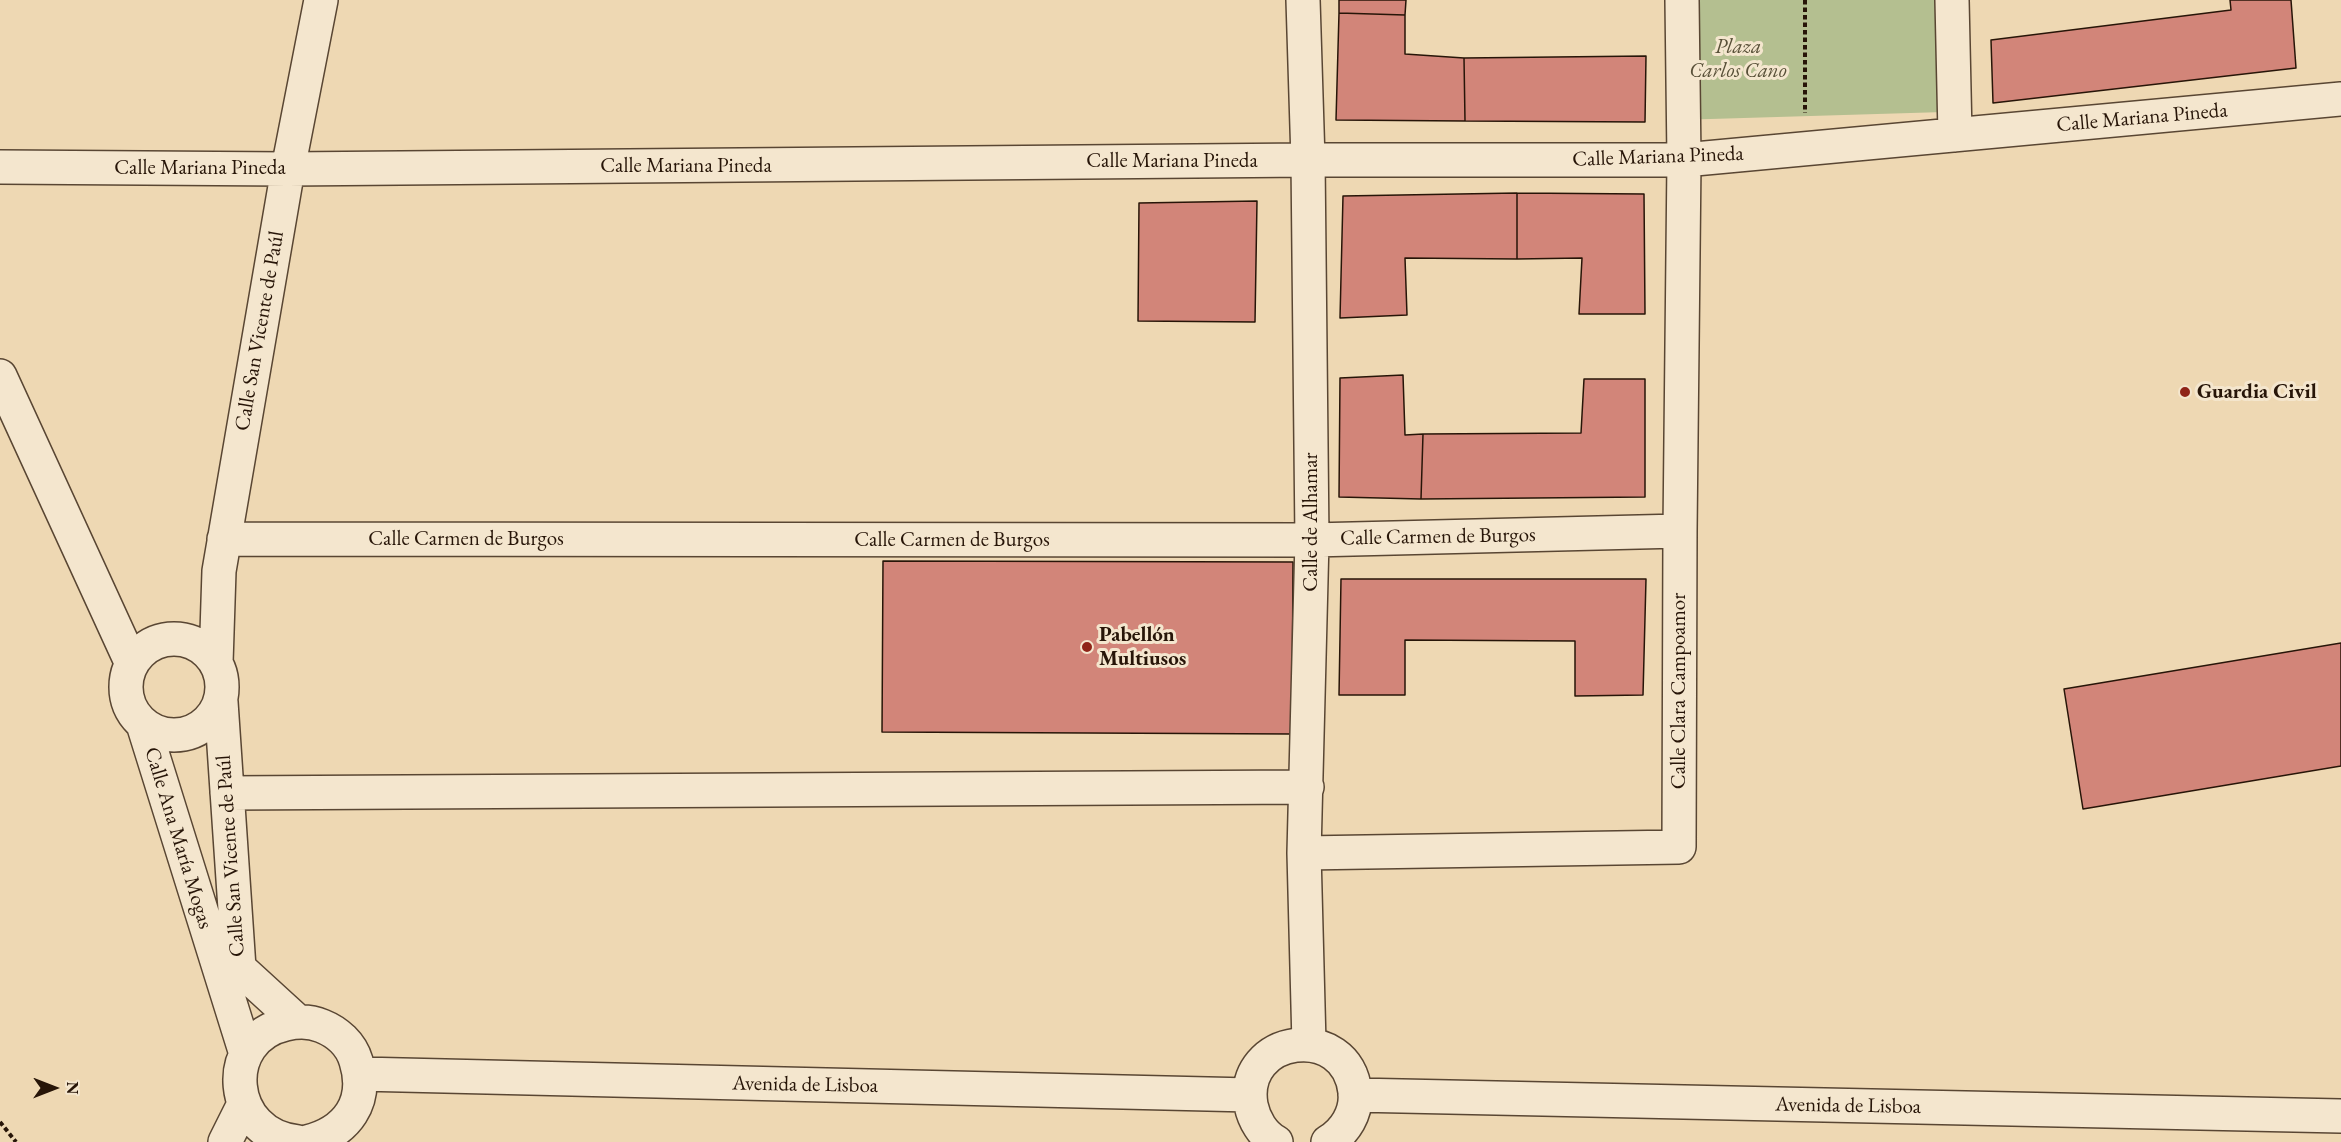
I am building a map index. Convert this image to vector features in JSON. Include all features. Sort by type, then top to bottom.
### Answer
[{"type":"street","name":"Calle San Vicente de Paúl","points":[[216,663],[219,571],[224,539],[288,169],[321,0]]},
{"type":"street","name":"Calle de Alhamar","points":[[1303,0],[1308,160],[1312,540],[1305,853],[1309,1044]]},
{"type":"street","name":"Calle Clara Campoamor","points":[[1305,853],[1679,847],[1684,160],[1682,0]]},
{"type":"street","points":[[1952,0],[1955,135]]},
{"type":"street","name":"Calle Mariana Pineda","points":[[0,167],[288,169],[1308,160],[1684,160],[2341,99]]},
{"type":"street","points":[[0,376],[132,664]]},
{"type":"street","name":"Calle Carmen de Burgos","points":[[224,539],[1312,540],[1680,531]]},
{"type":"street","points":[[166,639],[181,639],[195,643],[216,663],[223,688],[221,702],[213,716],[202,728],[188,734],[172,736],[156,733],[134,715],[128,703],[127,676],[140,652],[152,644],[166,639]]},
{"type":"street","name":"Calle San Vicente de Paúl","points":[[221,702],[239,968],[297,1021]]},
{"type":"street","name":"Calle Ana María Mogas","points":[[143,724],[246,1054]]},
{"type":"street","points":[[227,793],[1307,788]]},
{"type":"street","points":[[297,1021],[315,1023],[345,1041],[355,1057],[360,1074],[359,1094],[353,1112],[340,1128],[323,1138],[294,1142],[267,1133],[253,1121],[244,1104],[240,1087],[241,1070],[246,1054],[259,1037],[277,1026],[297,1021]]},
{"type":"street","points":[[1276,1142],[1261,1129],[1252,1113],[1250,1095],[1253,1078],[1262,1063],[1275,1051],[1292,1045],[1309,1044],[1323,1048],[1336,1056],[1346,1067],[1353,1081],[1355,1095],[1353,1111],[1347,1125],[1337,1137],[1328,1142]]},
{"type":"street","name":"Avenida de Lisboa","points":[[360,1074],[1250,1095]]},
{"type":"street","name":"Avenida de Lisboa","points":[[1355,1095],[2341,1116]]},
{"type":"street","points":[[225,1142],[244,1104]]},
{"type":"path","points":[[1805,0],[1805,149]]},
{"type":"path","points":[[0,1122],[16,1142]]},
{"type":"green space","name":"Plaza Carlos Cano","points":[[1673,0],[1941,0],[1944,112],[1677,120]]},
{"type":"building","points":[[1339,0],[1406,0],[1405,15],[1339,13]]},
{"type":"building","points":[[2230,0],[2291,0],[2296,68],[1993,103],[1991,40],[2231,10]]},
{"type":"building","points":[[1339,13],[1405,15],[1405,54],[1464,58],[1465,121],[1336,120]]},
{"type":"building","points":[[1646,56],[1645,122],[1465,121],[1464,58]]},
{"type":"building","points":[[1517,193],[1517,259],[1405,258],[1407,315],[1340,318],[1343,196]]},
{"type":"building","points":[[1517,193],[1644,194],[1645,314],[1579,314],[1582,258],[1517,259]]},
{"type":"building","points":[[1257,201],[1255,322],[1138,321],[1139,203]]},
{"type":"building","points":[[1403,375],[1405,435],[1423,434],[1421,499],[1339,497],[1340,378]]},
{"type":"building","points":[[1584,379],[1645,379],[1645,497],[1421,499],[1423,434],[1581,433]]},
{"type":"building","name":"Pabellón Multiusos","points":[[883,561],[1293,562],[1292,734],[882,732]]},
{"type":"building","points":[[1341,579],[1646,579],[1643,695],[1575,696],[1575,641],[1405,640],[1405,695],[1339,695]]},
{"type":"building","points":[[2341,643],[2341,766],[2083,809],[2064,689]]},
{"type":"place","name":"Guardia Civil","points":[[2185,392]]},
{"type":"place","name":"Pabellón Multiusos","points":[[1087,647]]}]
